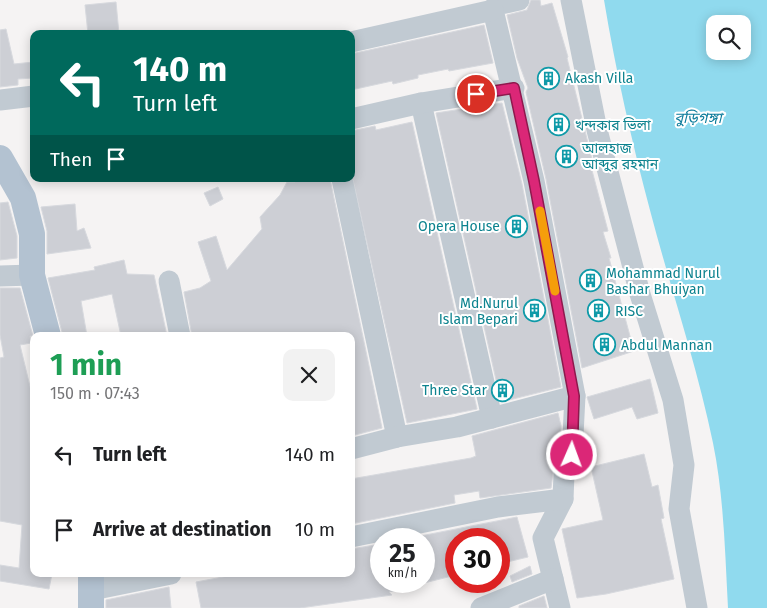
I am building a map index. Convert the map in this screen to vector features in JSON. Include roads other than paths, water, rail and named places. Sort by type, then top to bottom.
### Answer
[{"type":"main road","points":[[0,158],[23,198],[32,234],[32,275],[47,332]]},
{"type":"street","points":[[355,41],[493,10],[496,5],[518,0]]},
{"type":"street","points":[[571,0],[597,130],[640,294],[673,400],[684,465],[679,509],[697,608]]},
{"type":"street","points":[[493,10],[514,88],[534,181],[574,396],[572,455],[564,474],[563,499],[543,538],[560,608]]},
{"type":"street","points":[[355,118],[421,103],[514,88]]},
{"type":"street","points":[[0,100],[30,96]]},
{"type":"street","points":[[421,103],[492,418]]},
{"type":"street","points":[[343,182],[397,437]]},
{"type":"street","points":[[0,276],[32,275]]},
{"type":"street","points":[[168,281],[179,332]]},
{"type":"street","points":[[355,448],[397,437],[457,427],[574,396]]},
{"type":"street","points":[[355,536],[498,507],[563,499]]},
{"type":"street","points":[[91,591],[157,577]]},
{"type":"street","points":[[481,608],[553,579]]},
{"type":"water","name":"বুড়িগঙ্গা","points":[[604,0],[767,0],[767,608],[728,608],[722,504],[713,443],[684,328],[637,161],[619,81]]},
{"type":"place","name":"Akash Villa","points":[[549,78]]},
{"type":"place","name":"খন্দকার ভিলা","points":[[559,125]]},
{"type":"place","name":"আলহাজ আব্দুর রহমান","points":[[566,156]]},
{"type":"place","name":"Opera House","points":[[516,226]]},
{"type":"place","name":"Mohammad Nurul Bashar Bhuiyan","points":[[590,281]]},
{"type":"place","name":"Md.Nurul Islam Bepari","points":[[534,311]]},
{"type":"place","name":"RISC","points":[[599,311]]},
{"type":"place","name":"Abdul Mannan","points":[[605,345]]},
{"type":"place","name":"Three Star","points":[[503,390]]}]
